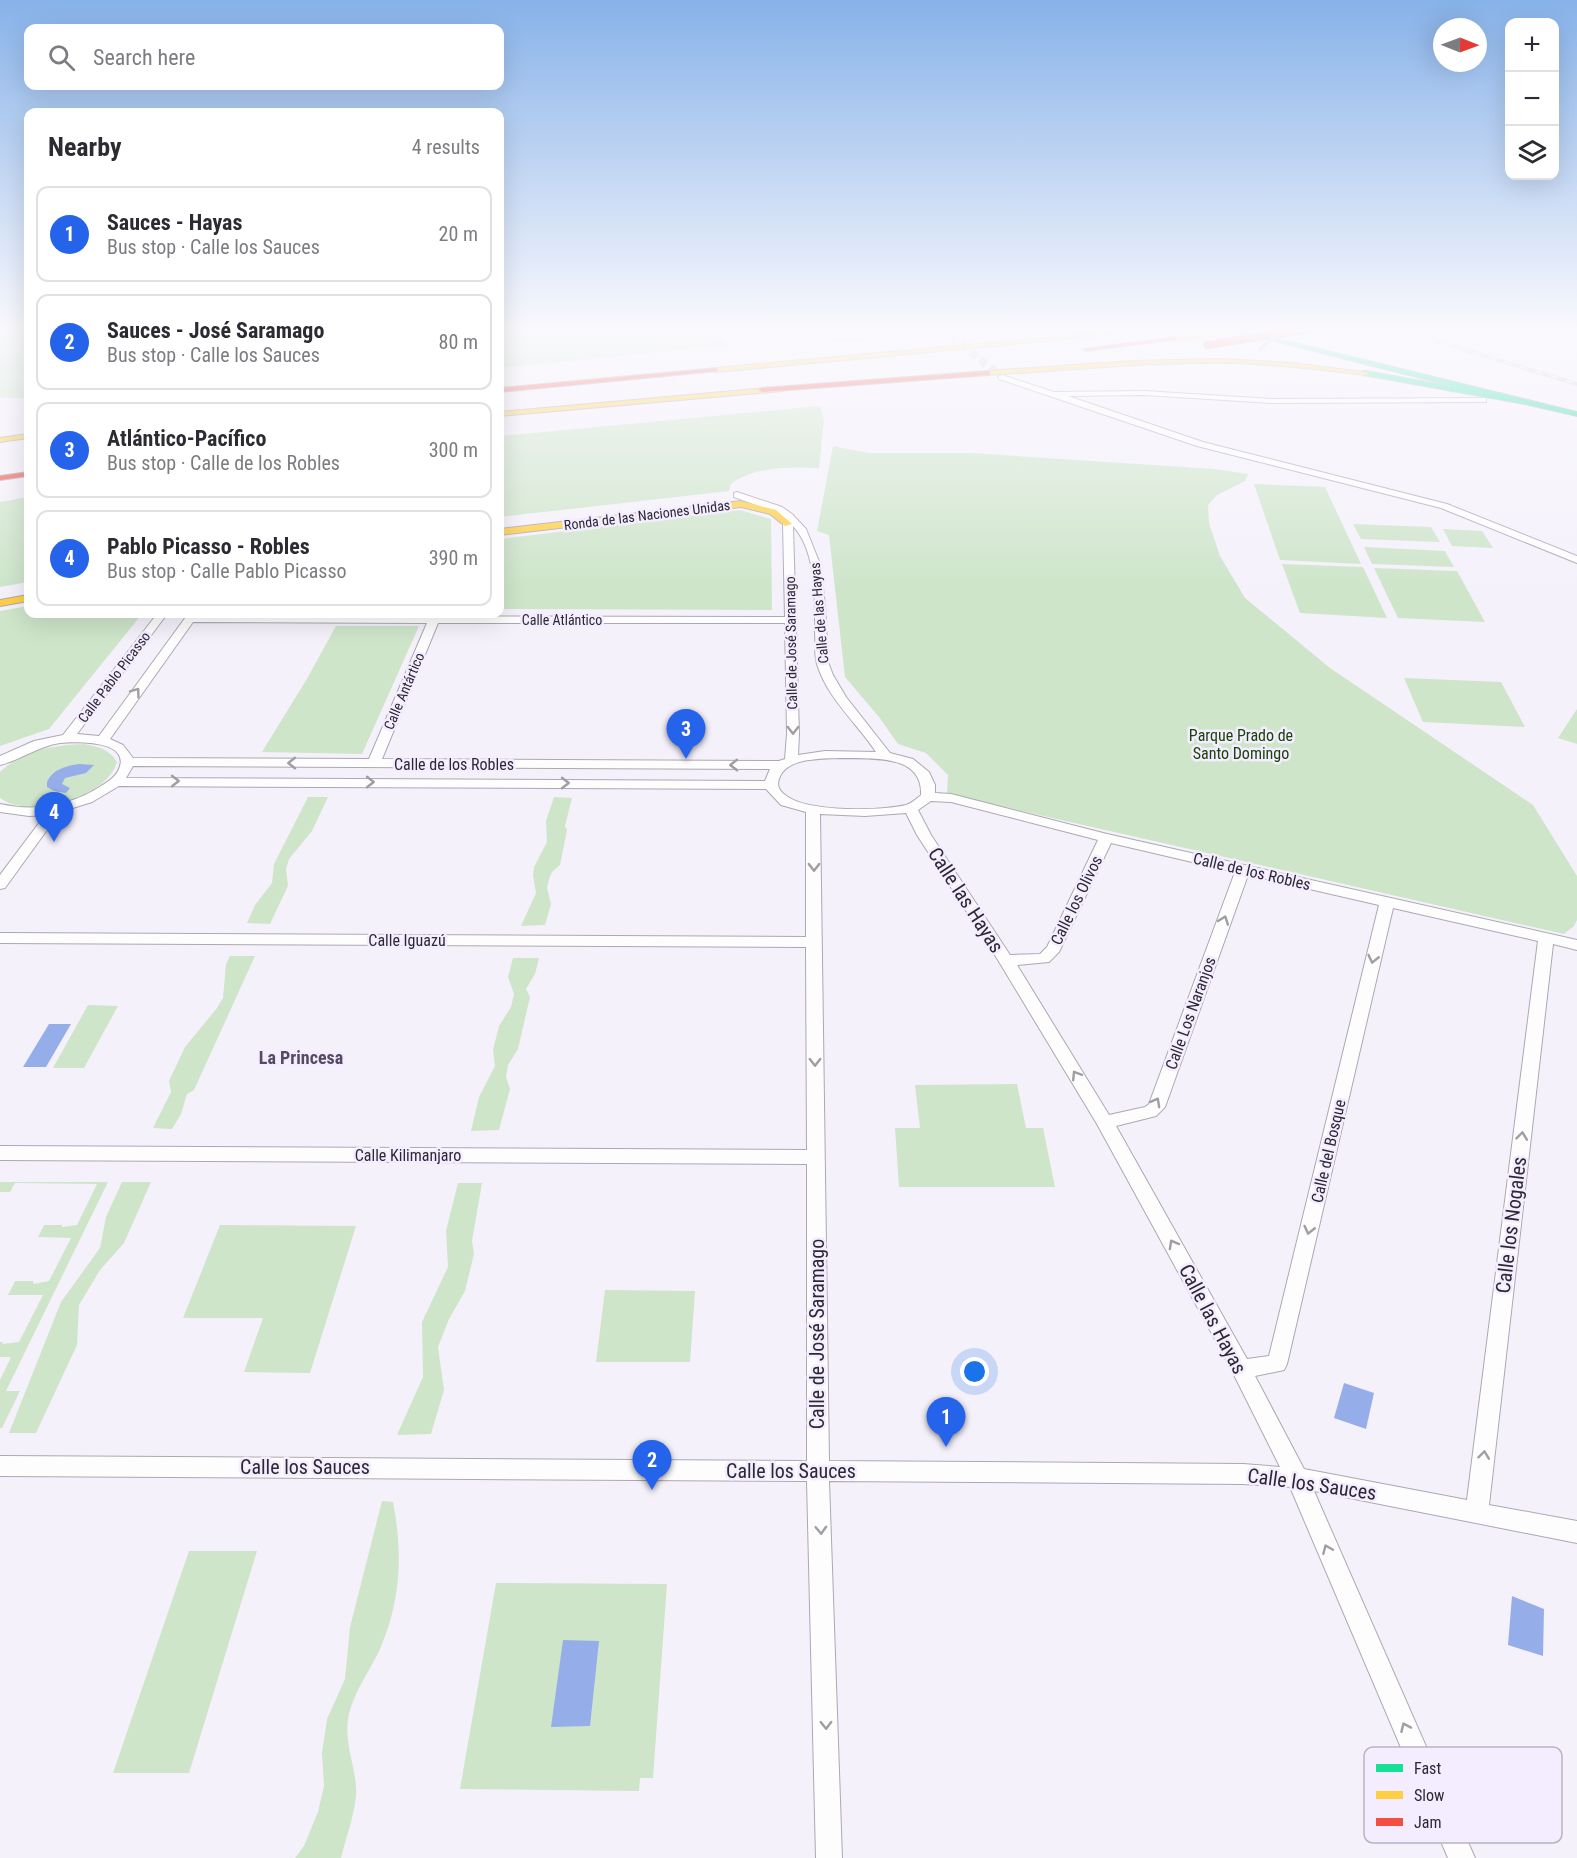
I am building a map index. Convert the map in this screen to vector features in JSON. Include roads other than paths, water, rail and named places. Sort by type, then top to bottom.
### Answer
[{"type":"main road","points":[[0,440],[24,437]]},
{"type":"main road","points":[[0,451],[24,448]]},
{"type":"main road","points":[[0,466],[24,463]]},
{"type":"main road","points":[[0,478],[24,475]]},
{"type":"main road","name":"Ronda de las Naciones Unidas","points":[[504,523],[737,495]]},
{"type":"main road","name":"Ronda de las Naciones Unidas","points":[[504,532],[741,504],[776,513],[788,524]]},
{"type":"main road","points":[[0,593],[24,589]]},
{"type":"main road","points":[[0,603],[24,599]]},
{"type":"street","points":[[1117,416],[1200,444],[1257,458],[1249,460],[1249,463],[1258,469],[1314,473],[1444,506],[1577,560]]},
{"type":"street","name":"Calle de las Hayas","points":[[737,495],[787,513],[799,524],[816,562],[822,662],[825,674],[831,685],[872,734],[885,755]]},
{"type":"street","name":"Calle de José Saramago","points":[[786,763],[793,734],[788,524]]},
{"type":"street","name":"Calle Pablo Picasso","points":[[66,739],[159,618]]},
{"type":"street","name":"Calle Pablo Picasso","points":[[103,741],[190,618]]},
{"type":"street","name":"Calle Atlántico","points":[[353,618],[790,620]]},
{"type":"street","name":"Calle Antártico","points":[[374,763],[434,619]]},
{"type":"street","points":[[0,761],[25,748],[66,739],[103,741],[116,746],[125,754],[127,762],[123,774],[116,782],[92,797],[56,809],[1,811]]},
{"type":"street","points":[[786,763],[773,772],[770,785],[776,795],[787,803],[813,809],[882,811],[910,808],[928,797],[929,781],[918,767],[885,755]]},
{"type":"street","name":"Calle de los Robles","points":[[127,762],[786,763],[810,756],[885,755]]},
{"type":"street","name":"Calle de los Robles","points":[[116,782],[770,785]]},
{"type":"street","name":"Calle de los Robles","points":[[928,797],[951,798],[1106,838],[1577,945]]},
{"type":"street","name":"Calle las Hayas","points":[[910,808],[924,835],[1006,960],[1105,1122],[1241,1369],[1297,1478],[1414,1747]]},
{"type":"street","points":[[0,885],[56,809]]},
{"type":"street","name":"Calle de José Saramago","points":[[813,809],[818,1472],[829,1858]]},
{"type":"street","name":"Calle los Olivos","points":[[1006,960],[1044,959],[1054,949],[1106,838]]},
{"type":"street","name":"Calle Los Naranjos","points":[[1105,1122],[1150,1112],[1156,1107],[1243,869]]},
{"type":"street","name":"Calle del Bosque","points":[[1241,1369],[1277,1364],[1387,902]]},
{"type":"street","name":"Calle Iguazú","points":[[0,938],[814,942]]},
{"type":"street","name":"Calle los Nogales","points":[[1478,1513],[1545,938]]},
{"type":"street","name":"Calle Kilimanjaro","points":[[0,1153],[815,1157]]},
{"type":"street","name":"Calle los Sauces","points":[[0,1466],[1243,1474],[1297,1478],[1577,1532]]},
{"type":"street","name":"Calle las Hayas","points":[[1455,1843],[1462,1858]]},
{"type":"water","points":[[79,764],[94,765],[86,773],[65,778],[62,784],[70,788],[66,793],[47,787],[47,782],[56,771]]},
{"type":"water","points":[[49,1024],[71,1024],[46,1067],[23,1067]]},
{"type":"water","points":[[1344,1383],[1374,1393],[1366,1429],[1334,1418]]},
{"type":"water","points":[[1512,1596],[1544,1609],[1543,1656],[1508,1645]]},
{"type":"water","points":[[563,1640],[599,1641],[590,1726],[551,1727]]},
{"type":"place","name":"Atlántico-Pacífico","points":[[686,759]]},
{"type":"place","name":"Pablo Picasso - Robles","points":[[54,842]]},
{"type":"place","name":"Sauces - Hayas","points":[[946,1447]]},
{"type":"place","name":"Sauces - José Saramago","points":[[652,1490]]},
{"type":"district","name":"La Princesa","points":[[301,1058]]},
{"type":"park label","name":"Parque Prado de Santo Domingo","points":[[1241,744]]}]
